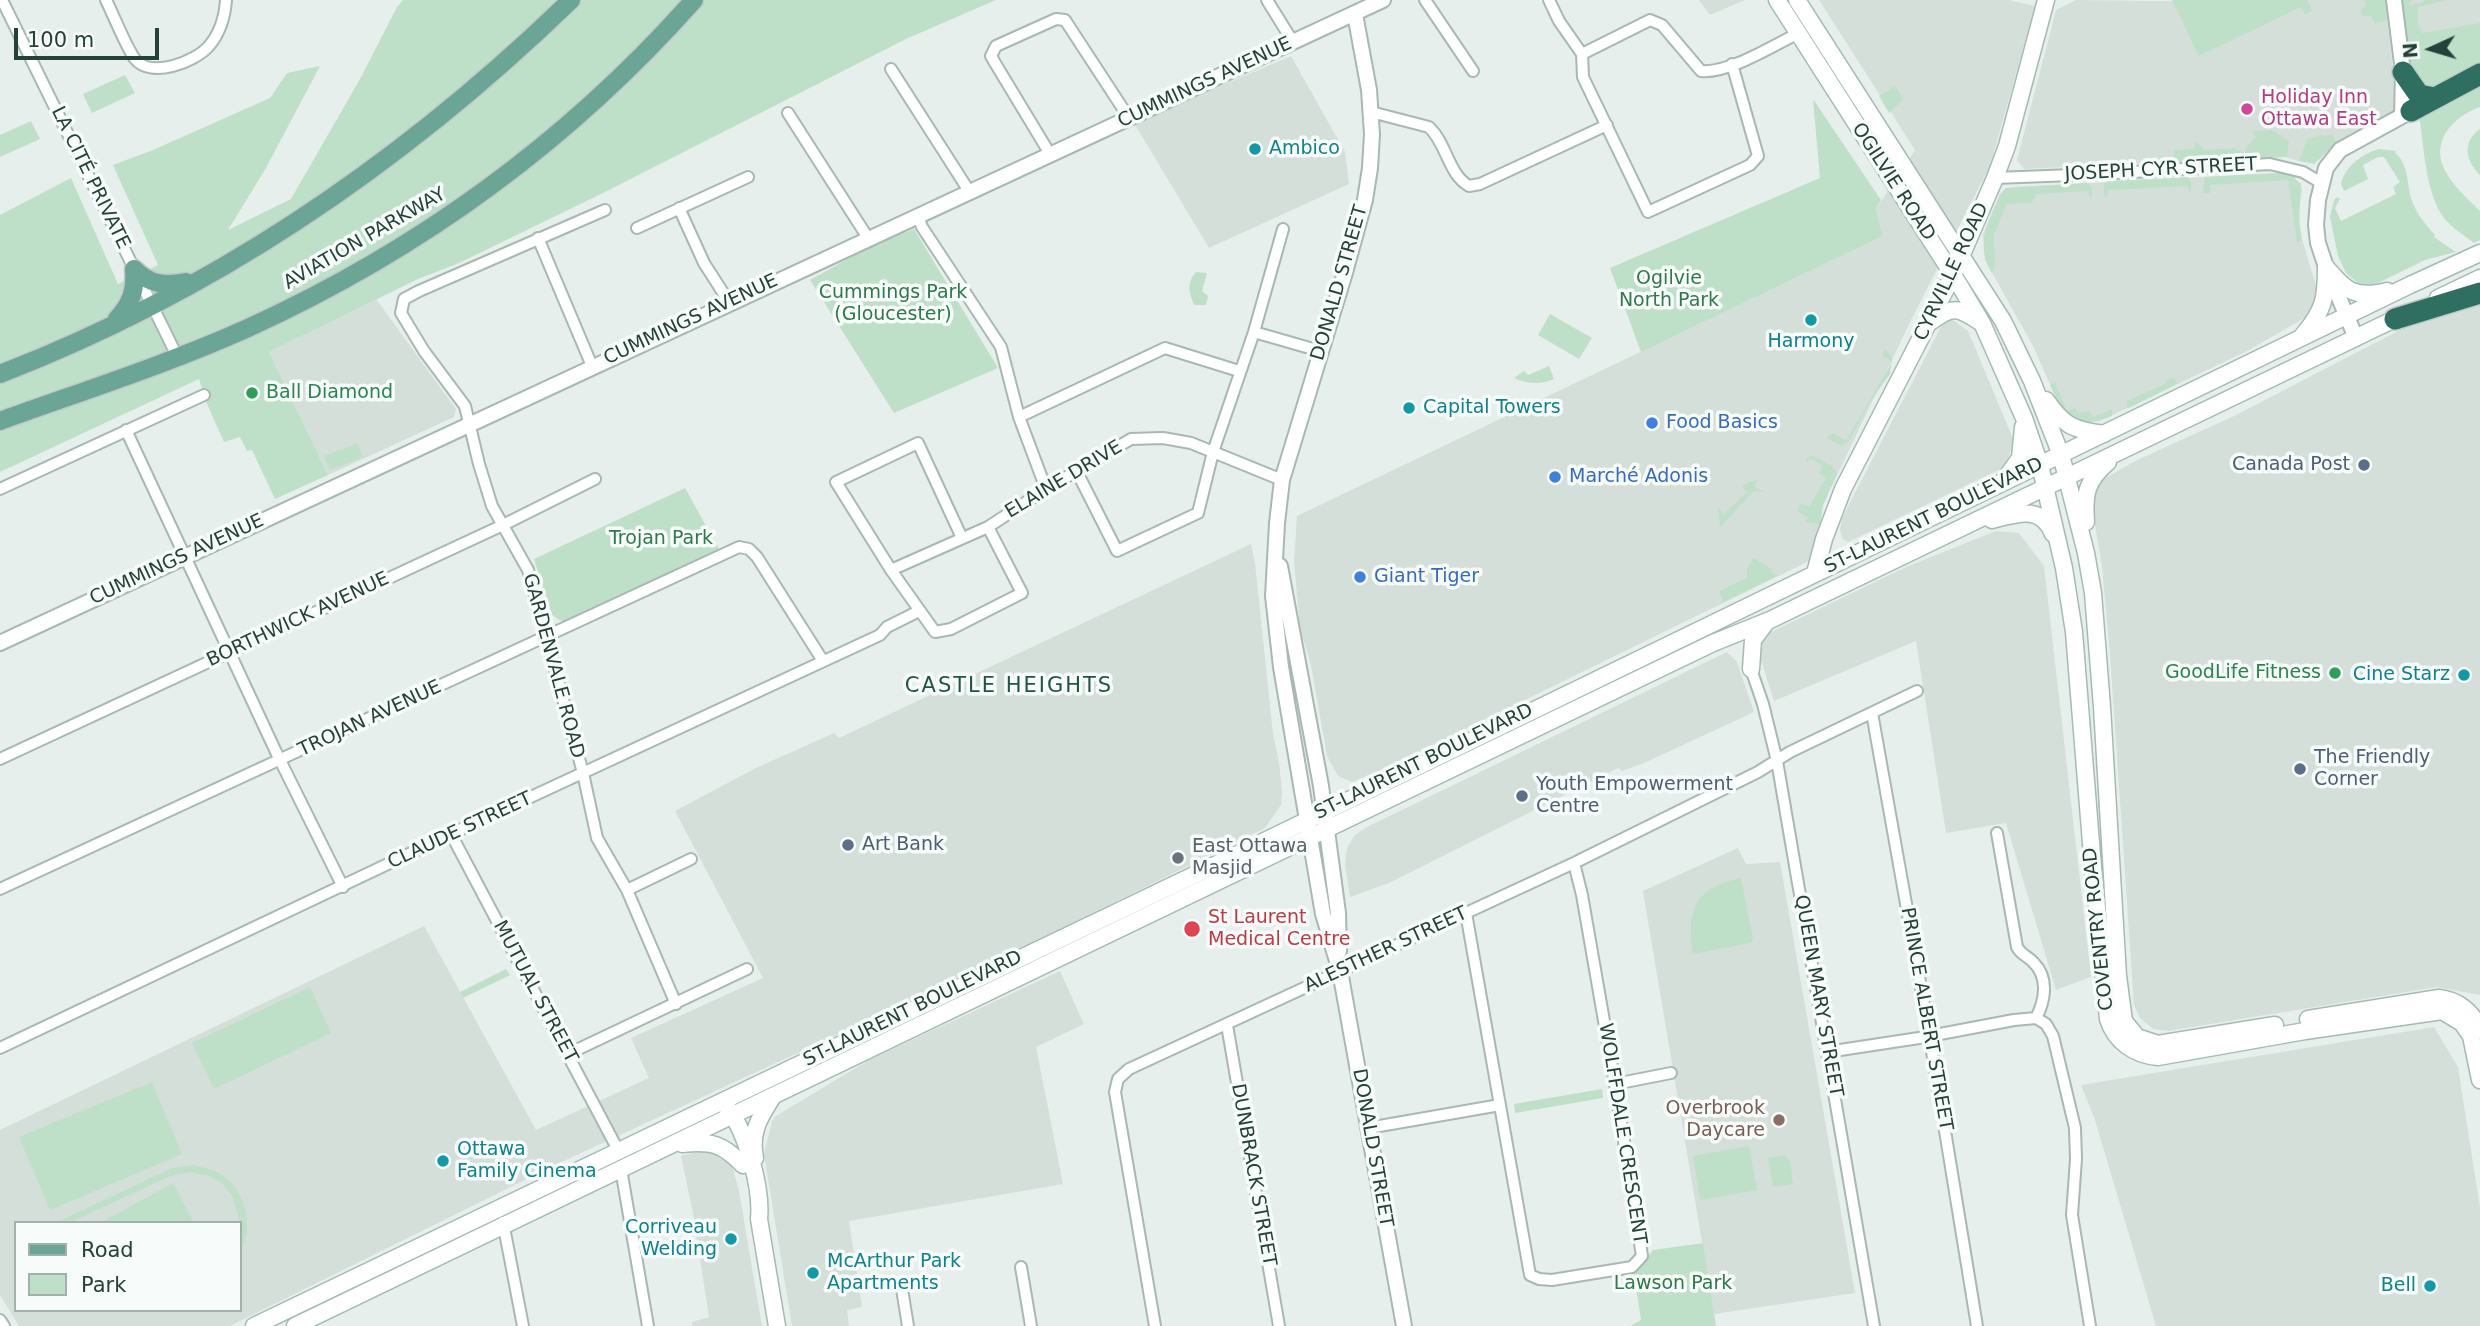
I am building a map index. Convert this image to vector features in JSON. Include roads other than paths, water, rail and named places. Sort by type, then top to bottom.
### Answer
[{"type":"highway","points":[[2403,72],[2418,95],[2435,98]]},
{"type":"highway","points":[[2407,114],[2480,74]]},
{"type":"highway","points":[[2395,319],[2480,293]]},
{"type":"main road","points":[[0,374],[109,327],[200,279],[306,216],[389,158],[496,70],[570,0]]},
{"type":"main road","name":"AVIATION PARKWAY","points":[[0,422],[226,338],[310,299],[380,260],[516,169],[620,78],[694,0]]},
{"type":"main road","name":"OGILVIE ROAD","points":[[1777,0],[1982,323],[2024,418],[2046,487]]},
{"type":"main road","name":"OGILVIE ROAD","points":[[1797,0],[2003,321],[2032,381],[2068,477]]},
{"type":"main road","name":"CYRVILLE ROAD","points":[[1815,573],[1836,507],[1853,467],[1953,275],[1995,178],[2007,146],[2048,1]]},
{"type":"main road","points":[[1828,83],[1842,73]]},
{"type":"main road","name":"ST-LAURENT BOULEVARD","points":[[254,1326],[2480,253]]},
{"type":"main road","points":[[2326,267],[2347,290],[2359,294],[2373,295],[2410,285]]},
{"type":"main road","points":[[2298,341],[2322,309],[2326,267]]},
{"type":"main road","points":[[134,269],[147,280],[159,284],[179,284],[200,279]]},
{"type":"main road","points":[[109,327],[124,312],[132,298],[135,287],[134,269]]},
{"type":"main road","name":"ST-LAURENT BOULEVARD","points":[[295,1326],[1713,643],[1770,620],[2480,278]]},
{"type":"main road","points":[[1929,323],[1945,310],[1952,309],[1966,313],[1982,323]]},
{"type":"main road","points":[[2250,364],[2260,384]]},
{"type":"main road","points":[[2032,381],[2063,422],[2079,430],[2104,434]]},
{"type":"main road","points":[[2000,484],[2020,458],[2024,418]]},
{"type":"main road","points":[[2086,552],[2085,502],[2089,485],[2096,473],[2120,451]]},
{"type":"main road","name":"COVENTRY ROAD","points":[[2068,477],[2086,552],[2099,656],[2119,986],[2122,1014],[2132,1033],[2150,1043],[2169,1043],[2439,998],[2460,1004],[2472,1015],[2480,1030]]},
{"type":"main road","name":"COVENTRY ROAD","points":[[2046,487],[2064,568],[2074,632],[2108,1018],[2118,1037],[2135,1051],[2158,1057],[2316,1029],[2442,1011],[2456,1017],[2471,1036],[2480,1080]]},
{"type":"main road","points":[[1963,526],[2026,512],[2035,513],[2052,528],[2064,568]]},
{"type":"main road","points":[[1828,532],[1835,548],[1835,564],[1840,585]]},
{"type":"main road","points":[[1751,669],[1753,640],[1770,620]]},
{"type":"main road","points":[[1713,643],[1735,647],[1751,669]]},
{"type":"main road","points":[[772,1097],[758,1118],[752,1147],[761,1202],[759,1219],[778,1326]]},
{"type":"main road","points":[[722,1100],[756,1178]]},
{"type":"main road","points":[[729,1117],[752,1206],[759,1219]]},
{"type":"main road","points":[[673,1145],[718,1145],[729,1151],[743,1165]]},
{"type":"street","name":"LA CITÉ PRIVATE","points":[[2,0],[177,356]]},
{"type":"street","points":[[106,0],[135,60],[147,67],[163,68],[195,57],[208,47],[225,13],[226,0]]},
{"type":"street","points":[[1267,0],[1293,42]]},
{"type":"street","name":"CUMMINGS AVENUE","points":[[0,643],[1383,0]]},
{"type":"street","points":[[1425,0],[1473,71]]},
{"type":"street","points":[[1549,0],[1559,21],[1582,54],[1583,77],[1648,212],[1750,165],[1758,156],[1732,64]]},
{"type":"street","points":[[2356,338],[2326,267],[2316,225],[2316,207],[2330,161],[2340,150],[2407,114],[2394,0]]},
{"type":"street","name":"DONALD STREET","points":[[1355,14],[1368,80],[1371,112],[1370,168],[1365,200],[1282,480],[1273,596],[1278,649],[1323,914],[1340,971],[1404,1326]]},
{"type":"street","points":[[1050,154],[991,56],[996,46],[1056,19],[1065,20],[1129,118]]},
{"type":"street","points":[[1582,54],[1650,20],[1662,25],[1701,71],[1710,72],[1797,34]]},
{"type":"street","points":[[891,69],[969,191]]},
{"type":"street","points":[[1371,112],[1429,127],[1436,134],[1460,181],[1468,186],[1480,184],[1607,125]]},
{"type":"street","points":[[788,113],[868,238]]},
{"type":"street","name":"JOSEPH CYR STREET","points":[[1995,178],[2270,164],[2303,172],[2323,184]]},
{"type":"street","points":[[637,228],[748,177]]},
{"type":"street","points":[[680,208],[704,263],[729,302]]},
{"type":"street","points":[[592,366],[538,239],[605,210]]},
{"type":"street","points":[[918,216],[922,228],[1001,348],[1019,417],[1046,489]]},
{"type":"street","points":[[1077,472],[1117,551],[1198,513],[1213,452],[1254,331],[1283,229]]},
{"type":"street","name":"GARDENVALE ROAD","points":[[538,239],[404,299],[401,307],[403,318],[424,351],[465,407],[489,496],[528,570],[583,774],[597,838],[627,890],[676,1004]]},
{"type":"street","points":[[1254,331],[1320,351]]},
{"type":"street","points":[[1019,417],[1165,348],[1239,371]]},
{"type":"street","points":[[0,489],[204,395]]},
{"type":"street","points":[[126,430],[280,761],[343,887]]},
{"type":"street","name":"ELAINE DRIVE","points":[[891,570],[988,527],[1131,439],[1163,438],[1191,443],[1282,480]]},
{"type":"street","points":[[962,538],[918,443],[836,482],[891,570],[935,632],[943,632],[1022,593],[988,527]]},
{"type":"street","name":"BORTHWICK AVENUE","points":[[0,759],[503,525],[595,479]]},
{"type":"street","name":"TROJAN AVENUE","points":[[1,887],[280,761],[739,547],[749,549],[757,557],[823,661]]},
{"type":"street","name":"DONALD STREET","points":[[1276,548],[1314,743],[1338,913],[1340,971]]},
{"type":"street","name":"CLAUDE STREET","points":[[0,1048],[450,834],[880,635],[887,627],[919,611]]},
{"type":"street","name":"QUEEN MARY STREET","points":[[1751,669],[1777,761],[1874,1326]]},
{"type":"street","name":"ALESTHER STREET","points":[[1155,1326],[1115,1092],[1118,1079],[1129,1069],[1574,863],[1790,752],[1917,691]]},
{"type":"street","name":"PRINCE ALBERT STREET","points":[[1872,713],[1977,1326]]},
{"type":"street","points":[[1997,833],[2017,947],[2021,954],[2035,964],[2042,976],[2043,1002],[2036,1018]]},
{"type":"street","name":"MUTUAL STREET","points":[[450,834],[618,1150]]},
{"type":"street","points":[[627,890],[691,859]]},
{"type":"street","name":"WOLFFDALE CRESCENT","points":[[1466,913],[1530,1275],[1552,1280],[1632,1267],[1642,1256],[1615,1084],[1574,863]]},
{"type":"street","points":[[569,1054],[747,969]]},
{"type":"street","points":[[1827,1052],[2014,1020],[2036,1018],[2046,1024],[2053,1036],[2075,1128],[2072,1215],[2090,1326]]},
{"type":"street","name":"DUNBRACK STREET","points":[[1227,1025],[1279,1326]]},
{"type":"street","points":[[1615,1084],[1671,1073]]},
{"type":"street","points":[[1368,1128],[1500,1105]]},
{"type":"street","points":[[621,1169],[648,1326]]},
{"type":"street","points":[[498,1207],[523,1326]]},
{"type":"street","points":[[1021,1267],[1031,1326]]},
{"type":"street","points":[[902,1289],[908,1326]]},
{"type":"street","points":[[0,1320],[4,1326]]},
{"type":"place","name":"Holiday Inn Ottawa East","points":[[2247,109]]},
{"type":"place","name":"Ambico","points":[[1255,149]]},
{"type":"place","name":"Harmony","points":[[1811,320]]},
{"type":"place","name":"Ball Diamond","points":[[252,393]]},
{"type":"place","name":"Capital Towers","points":[[1409,408]]},
{"type":"place","name":"Food Basics","points":[[1652,423]]},
{"type":"place","name":"Canada Post","points":[[2364,465]]},
{"type":"place","name":"Marché Adonis","points":[[1555,477]]},
{"type":"place","name":"Giant Tiger","points":[[1360,577]]},
{"type":"place","name":"GoodLife Fitness","points":[[2335,673]]},
{"type":"place","name":"Cine Starz","points":[[2464,675]]},
{"type":"place","name":"The Friendly Corner","points":[[2300,769]]},
{"type":"place","name":"Youth Empowerment Centre","points":[[1522,796]]},
{"type":"place","name":"Art Bank","points":[[848,845]]},
{"type":"place","name":"East Ottawa Masjid","points":[[1178,858]]},
{"type":"place","name":"St Laurent Medical Centre","points":[[1192,929]]},
{"type":"place","name":"Overbrook Daycare","points":[[1779,1120]]},
{"type":"place","name":"Ottawa Family Cinema","points":[[443,1161]]},
{"type":"place","name":"Corriveau Welding","points":[[731,1239]]},
{"type":"place","name":"McArthur Park Apartments","points":[[813,1273]]},
{"type":"place","name":"Bell","points":[[2430,1286]]},
{"type":"district","name":"CASTLE HEIGHTS","points":[[1009,687]]},
{"type":"park label","name":"Ogilvie North Park","points":[[1669,290]]},
{"type":"park label","name":"Cummings Park (Gloucester)","points":[[893,304]]},
{"type":"park label","name":"Trojan Park","points":[[661,539]]},
{"type":"park label","name":"Lawson Park","points":[[1673,1284]]}]
